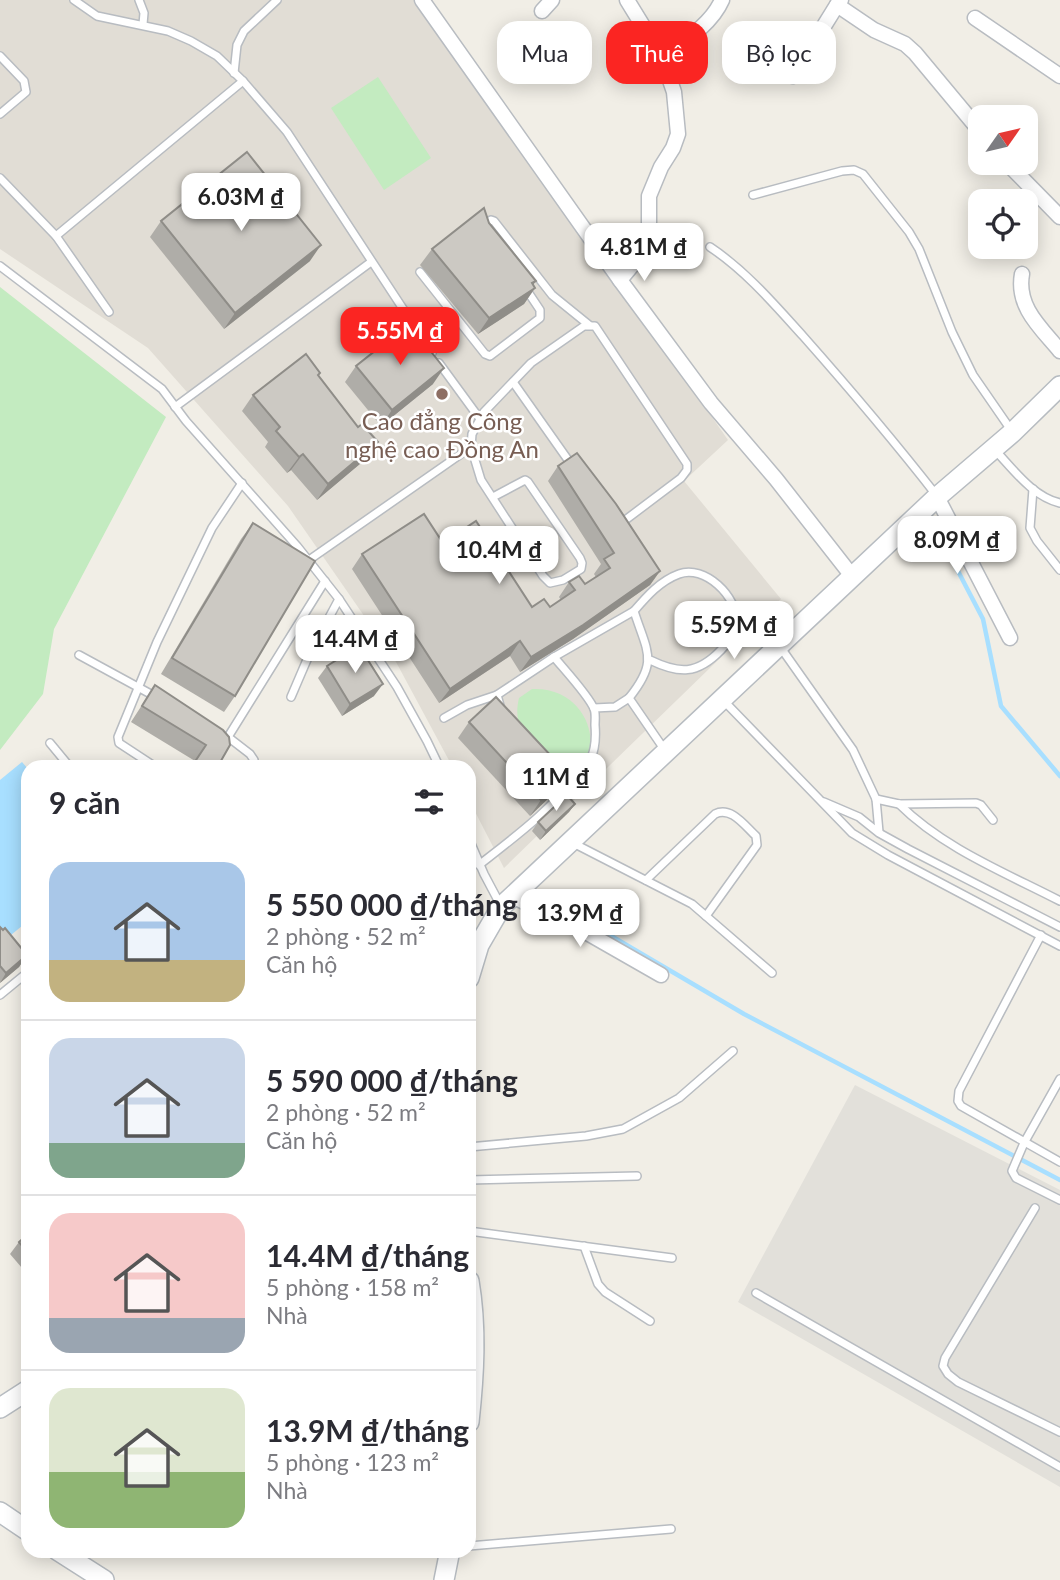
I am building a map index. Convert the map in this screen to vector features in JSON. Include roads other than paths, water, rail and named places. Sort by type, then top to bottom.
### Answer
[{"type":"street","points":[[422,0],[711,403],[776,479],[852,576]]},
{"type":"street","points":[[627,0],[640,21]]},
{"type":"street","points":[[707,21],[722,0]]},
{"type":"street","points":[[827,21],[839,2],[874,30],[905,44],[915,52],[968,116]]},
{"type":"street","points":[[975,18],[1060,75]]},
{"type":"street","points":[[620,279],[649,242],[649,196],[678,134],[671,84]]},
{"type":"street","points":[[1019,175],[1060,217]]},
{"type":"street","points":[[1022,274],[1020,285],[1024,305],[1060,351]]},
{"type":"street","points":[[476,955],[479,945],[507,901],[665,750],[1060,386]]},
{"type":"street","points":[[937,497],[1010,638]]},
{"type":"street","points":[[507,901],[584,931],[661,975]]},
{"type":"street","points":[[0,1408],[21,1394]]},
{"type":"street","points":[[0,1512],[21,1526]]},
{"type":"street","points":[[70,1558],[104,1580]]},
{"type":"street","points":[[443,1580],[448,1558]]},
{"type":"lane","points":[[74,0],[97,16],[143,24],[191,41],[217,56],[243,81],[287,132],[415,329],[480,419]]},
{"type":"lane","points":[[139,0],[144,13],[143,24]]},
{"type":"lane","points":[[234,74],[237,45],[244,31],[277,0]]},
{"type":"lane","points":[[0,56],[24,81],[26,92],[0,114]]},
{"type":"lane","points":[[56,236],[243,81]]},
{"type":"lane","points":[[753,195],[842,172],[854,170],[863,173],[919,249],[952,332],[973,375],[1013,432]]},
{"type":"lane","points":[[0,177],[56,236],[109,312]]},
{"type":"lane","points":[[483,235],[481,227],[494,220],[552,295],[589,325],[599,328],[687,464],[687,470],[681,478],[624,522],[612,519]]},
{"type":"lane","points":[[710,247],[734,263],[849,387],[937,497]]},
{"type":"lane","points":[[176,407],[371,262]]},
{"type":"lane","points":[[0,266],[162,389],[309,560],[339,599],[397,687],[436,760]]},
{"type":"lane","points":[[420,272],[489,356],[542,314],[517,278]]},
{"type":"lane","points":[[493,498],[519,481],[528,482],[580,558],[581,569],[563,580],[550,583],[542,576],[481,480],[471,447],[472,434],[480,419],[531,363],[589,325]]},
{"type":"lane","points":[[513,382],[579,475]]},
{"type":"lane","points":[[309,560],[471,447]]},
{"type":"lane","points":[[993,449],[1033,489],[1051,501],[1060,503]]},
{"type":"lane","points":[[145,760],[117,740],[157,642],[212,528],[242,483]]},
{"type":"lane","points":[[1033,489],[1030,528],[1060,570]]},
{"type":"lane","points":[[444,718],[467,705],[498,695],[554,657],[634,611],[659,585],[681,572],[701,574],[719,585],[731,600],[737,620],[734,635],[707,664],[688,670],[671,670],[650,660]]},
{"type":"lane","points":[[228,737],[325,581]]},
{"type":"lane","points":[[291,697],[339,599]]},
{"type":"lane","points":[[594,708],[615,707],[629,698],[642,682],[650,660],[634,611]]},
{"type":"lane","points":[[779,646],[853,750],[876,800],[879,833]]},
{"type":"lane","points":[[79,655],[161,700]]},
{"type":"lane","points":[[480,865],[565,793],[591,760],[597,744],[594,708],[554,657]]},
{"type":"lane","points":[[498,695],[506,719]]},
{"type":"lane","points":[[629,698],[665,750]]},
{"type":"lane","points":[[722,700],[852,833],[888,855],[1060,946]]},
{"type":"lane","points":[[217,731],[250,754],[254,760]]},
{"type":"lane","points":[[50,743],[64,760]]},
{"type":"lane","points":[[551,766],[561,774],[573,774],[583,768]]},
{"type":"lane","points":[[820,800],[859,817],[879,833],[1060,927]]},
{"type":"lane","points":[[876,800],[899,804],[976,803],[981,805],[993,820]]},
{"type":"lane","points":[[899,804],[912,817],[955,846],[1060,901]]},
{"type":"lane","points":[[646,880],[715,814],[721,811],[729,812],[756,836],[757,845],[706,916]]},
{"type":"lane","points":[[569,841],[692,904],[772,973]]},
{"type":"lane","points":[[476,856],[507,901]]},
{"type":"lane","points":[[1041,935],[958,1096],[961,1106],[1023,1146],[1060,1162]]},
{"type":"lane","points":[[0,995],[21,978]]},
{"type":"lane","points":[[476,1146],[586,1136],[622,1129],[679,1098],[733,1051]]},
{"type":"lane","points":[[1060,1079],[1023,1146],[1013,1174],[1060,1200]]},
{"type":"lane","points":[[476,1180],[638,1176]]},
{"type":"lane","points":[[1035,1208],[945,1357],[943,1366],[947,1374],[958,1382],[1060,1432]]},
{"type":"lane","points":[[476,1232],[672,1258]]},
{"type":"lane","points":[[584,1247],[598,1284],[605,1292],[650,1321]]},
{"type":"lane","points":[[756,1293],[1060,1467]]},
{"type":"lane","points":[[476,1545],[671,1529]]},
{"type":"water","points":[[21,763],[21,927],[0,944],[0,780]]},
{"type":"waterway","points":[[936,529],[983,619],[1001,706],[1060,776]]},
{"type":"waterway","points":[[584,920],[744,1014],[1060,1180]]},
{"type":"place","name":"Cao đẳng Công nghệ cao Đồng An","points":[[442,394]]}]
